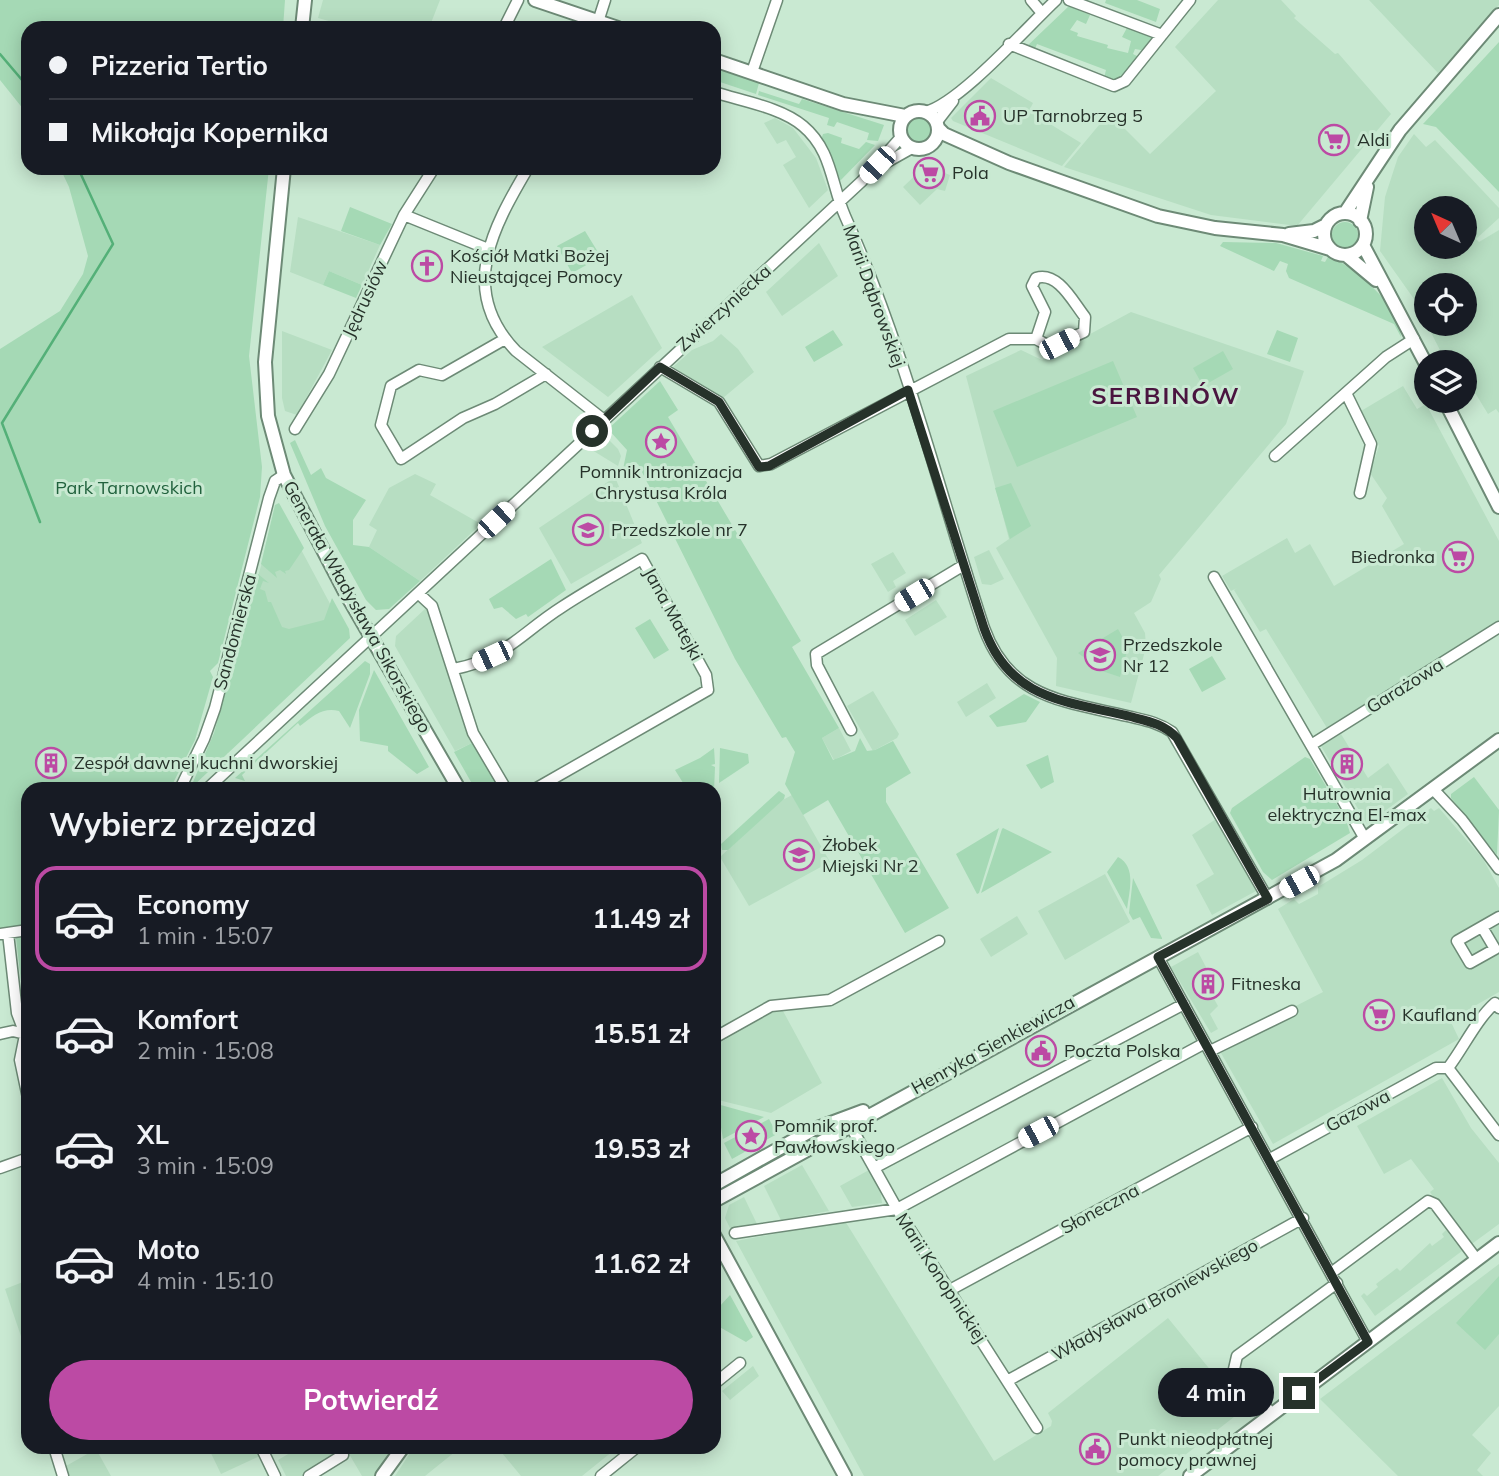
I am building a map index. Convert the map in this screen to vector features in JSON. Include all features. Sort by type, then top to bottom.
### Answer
[{"type":"street","points":[[296,21],[297,0]]},
{"type":"street","points":[[303,21],[305,0]]},
{"type":"street","points":[[508,21],[518,0]]},
{"type":"street","points":[[535,0],[589,21]]},
{"type":"street","points":[[598,21],[605,0]]},
{"type":"street","points":[[752,72],[777,0]]},
{"type":"street","points":[[1031,0],[1042,13]]},
{"type":"street","points":[[843,104],[905,116],[917,111],[933,110],[968,83],[1056,0]]},
{"type":"street","points":[[1069,0],[1162,36]]},
{"type":"street","points":[[1009,44],[1114,86],[1125,81],[1190,0]]},
{"type":"street","points":[[1345,214],[1400,130],[1499,15]]},
{"type":"street","points":[[721,62],[843,104],[900,134],[912,148],[920,149],[933,142],[1009,163],[1166,218],[1215,228],[1283,235],[1346,255],[1381,285]]},
{"type":"street","points":[[933,142],[937,125],[968,83]]},
{"type":"street","name":"Marii Dąbrowskiej","points":[[721,94],[780,113],[803,125],[827,157],[840,202],[860,250],[908,390],[992,648],[1014,677],[1041,694],[1153,722],[1177,738],[1268,899]]},
{"type":"street","points":[[925,111],[944,134],[1009,163]]},
{"type":"street","points":[[900,134],[905,116]]},
{"type":"street","name":"Zwierzyniecka","points":[[862,181],[900,134]]},
{"type":"street","name":"Zwierzyniecka","points":[[215,782],[862,181],[897,155],[912,148]]},
{"type":"street","name":"Generała Władysława Sikorskiego","points":[[283,175],[265,362],[268,416],[284,475],[371,637],[455,782]]},
{"type":"street","name":"Jędrusiów","points":[[295,429],[330,374],[404,215],[430,175]]},
{"type":"street","points":[[524,175],[497,223],[488,249],[484,290],[489,311],[505,339],[604,419]]},
{"type":"street","points":[[1369,176],[1360,221],[1365,232],[1363,245],[1381,285],[1419,350]]},
{"type":"street","points":[[1283,235],[1314,231],[1336,216],[1345,214],[1360,221]]},
{"type":"street","points":[[404,215],[488,249]]},
{"type":"street","points":[[1326,225],[1324,239],[1330,249]]},
{"type":"street","points":[[1346,255],[1363,245]]},
{"type":"street","name":"Marii Dąbrowskiej","points":[[908,390],[1009,339],[1036,339],[1051,347],[1084,332],[1085,317],[1057,281],[1045,276],[1036,278],[1032,286],[1045,313],[1036,339]]},
{"type":"street","points":[[505,339],[442,375],[419,370],[391,386],[381,425],[401,459],[463,418],[495,404],[547,374]]},
{"type":"street","points":[[1275,456],[1386,357],[1414,339]]},
{"type":"street","points":[[660,367],[719,402],[759,467],[771,464],[908,390]]},
{"type":"street","points":[[1346,393],[1371,444],[1360,493]]},
{"type":"street","points":[[1451,413],[1499,507]]},
{"type":"street","name":"Sandomierska","points":[[183,782],[215,708],[273,484],[284,475]]},
{"type":"street","name":"Jana Matejki","points":[[454,669],[474,665],[510,648],[559,608],[642,559],[706,675],[708,690],[547,782]]},
{"type":"street","points":[[851,730],[817,665],[816,654],[964,565]]},
{"type":"street","points":[[1214,577],[1365,839]]},
{"type":"street","points":[[419,594],[432,606],[473,733],[502,782]]},
{"type":"street","name":"Garażowa","points":[[1311,745],[1499,627]]},
{"type":"street","name":"Henryka Sienkiewicza","points":[[721,1196],[893,1100],[1268,899],[1365,839],[1499,742]]},
{"type":"street","points":[[1433,789],[1462,820],[1499,869]]},
{"type":"street","points":[[1482,927],[1499,917]]},
{"type":"street","points":[[4,933],[16,1013],[21,1022]]},
{"type":"street","points":[[721,1034],[771,1006],[830,1000],[939,941]]},
{"type":"street","points":[[1158,957],[1303,1218],[1368,1342]]},
{"type":"street","points":[[1499,1008],[1495,1003],[1486,1012],[1448,1068],[1499,1135]]},
{"type":"street","points":[[874,1168],[1184,1004]]},
{"type":"street","points":[[735,1233],[897,1209],[1207,1047],[1292,1011]]},
{"type":"street","points":[[0,1034],[21,1030]]},
{"type":"street","name":"Gazowa","points":[[1270,1159],[1436,1068],[1448,1068]]},
{"type":"street","name":"Henryka Sienkiewicza","points":[[721,1181],[821,1126],[893,1100]]},
{"type":"street","name":"Marii Konopnickiej","points":[[850,1125],[897,1209],[1037,1429]]},
{"type":"street","name":"Słoneczna","points":[[948,1291],[1252,1127]]},
{"type":"street","points":[[0,1168],[21,1160]]},
{"type":"street","points":[[1272,1414],[1234,1368],[1237,1356],[1428,1201],[1435,1203],[1477,1260]]},
{"type":"street","name":"Władysława Broniewskiego","points":[[1007,1381],[1303,1218]]},
{"type":"street","points":[[1190,1476],[1499,1243]]},
{"type":"street","points":[[721,1248],[845,1476]]},
{"type":"street","points":[[721,1378],[740,1363]]},
{"type":"street","points":[[57,1454],[63,1476]]},
{"type":"street","points":[[264,1454],[275,1476]]},
{"type":"street","points":[[382,1476],[398,1454]]},
{"type":"street","points":[[601,1476],[628,1454]]},
{"type":"street","points":[[309,1476],[343,1455]]},
{"type":"shaded area","points":[[323,0],[440,0],[432,21],[329,21],[318,18]]},
{"type":"shaded area","points":[[1218,0],[1281,0],[1296,16],[1294,18],[1335,54],[1338,53],[1391,114],[1297,226],[1211,215],[1064,167],[1109,113],[1150,154],[1216,91],[1175,47]]},
{"type":"shaded area","points":[[1369,0],[1499,0],[1499,5],[1438,73]]},
{"type":"shaded area","points":[[991,78],[1033,103],[1029,111],[1081,143],[1062,166],[953,121],[951,118]]},
{"type":"shaded area","points":[[775,118],[793,128],[816,158],[828,190],[809,208],[783,165],[796,157],[786,140],[777,144],[764,123]]},
{"type":"shaded area","points":[[1414,134],[1426,147],[1435,140],[1499,208],[1499,218],[1477,238],[1477,196],[1414,196],[1414,259],[1477,259],[1477,240],[1479,242],[1499,230],[1499,413],[1496,409],[1488,414],[1477,396],[1477,350],[1440,350],[1433,336],[1477,336],[1477,273],[1414,273],[1414,299],[1380,251],[1385,197],[1398,157]]},
{"type":"shaded area","points":[[925,166],[950,175],[945,191],[937,189],[920,205],[903,187]]},
{"type":"shaded area","points":[[298,217],[380,245],[362,285],[329,271],[323,285],[290,272]]},
{"type":"shaded area","points":[[819,243],[838,276],[782,316],[766,292]]},
{"type":"shaded area","points":[[632,295],[662,348],[608,397],[542,347]]},
{"type":"shaded area","points":[[1131,312],[1304,371],[1286,424],[1159,575],[1161,579],[1151,602],[1134,613],[1145,633],[1146,647],[1131,703],[1056,686],[1057,658],[996,548],[1009,539],[966,376],[1021,350],[1042,360]]},
{"type":"shaded area","points":[[282,331],[332,350],[297,415],[285,411],[282,398]]},
{"type":"shaded area","points":[[721,334],[738,349],[754,372],[723,398],[673,367],[692,350],[713,341]]},
{"type":"shaded area","points":[[1403,386],[1414,404],[1414,413],[1431,413],[1499,541],[1499,622],[1327,728],[1266,629],[1260,632],[1234,590],[1237,588],[1231,591],[1222,576],[1287,538],[1295,553],[1310,544],[1334,586],[1404,544],[1382,506],[1387,498],[1370,473],[1379,446],[1361,411]]},
{"type":"shaded area","points":[[597,437],[607,438],[618,449],[621,456],[618,466],[587,447]]},
{"type":"shaded area","points":[[415,474],[436,484],[430,495],[481,524],[420,581],[369,547],[377,530],[369,525],[389,488]]},
{"type":"shaded area","name":"Przedszkole nr 7","points":[[615,477],[642,543],[571,584],[539,528]]},
{"type":"shaded area","points":[[276,514],[282,514],[343,628],[280,637],[250,604]]},
{"type":"shaded area","points":[[989,550],[1004,579],[991,585],[982,584],[974,557]]},
{"type":"shaded area","points":[[893,552],[906,573],[893,581],[896,587],[888,592],[871,564]]},
{"type":"shaded area","points":[[936,600],[947,617],[915,636],[905,620]]},
{"type":"shaded area","points":[[426,608],[474,742],[455,751],[395,646],[396,636]]},
{"type":"shaded area","points":[[987,683],[996,698],[966,717],[957,702]]},
{"type":"shaded area","points":[[873,691],[899,734],[897,738],[873,751],[847,706]]},
{"type":"shaded area","points":[[839,728],[851,751],[834,760],[822,738]]},
{"type":"shaded area","points":[[1341,734],[1368,778],[1388,763],[1408,794],[1367,824],[1321,746]]},
{"type":"shaded area","points":[[792,795],[830,862],[749,906],[721,856],[779,802]]},
{"type":"shaded area","points":[[1431,808],[1434,811],[1439,808],[1483,859],[1499,888],[1499,992],[1450,1020],[1459,1039],[1273,1144],[1221,1053],[1290,1015],[1288,1010],[1323,992],[1278,909],[1294,899],[1299,904],[1318,894],[1318,887],[1362,860]]},
{"type":"shaded area","points":[[1216,819],[1256,891],[1212,915],[1196,885],[1214,874],[1192,835]]},
{"type":"shaded area","points":[[1105,874],[1130,922],[1065,960],[1038,911]]},
{"type":"shaded area","points":[[1017,916],[1028,934],[991,957],[980,939]]},
{"type":"shaded area","points":[[1198,952],[1215,984],[1208,988],[1218,1006],[1210,1014],[1218,1029],[1211,1033],[1171,967]]},
{"type":"shaded area","points":[[783,1011],[822,1083],[771,1113],[721,1101],[721,1042],[773,1012]]},
{"type":"shaded area","points":[[1442,1078],[1471,1128],[1499,1163],[1499,1224],[1469,1246],[1430,1192],[1434,1189],[1411,1159],[1384,1174],[1357,1126]]},
{"type":"shaded area","points":[[802,1165],[829,1211],[781,1220],[764,1186]]},
{"type":"shaded area","points":[[869,1170],[881,1194],[882,1203],[852,1207],[840,1186]]},
{"type":"shaded area","points":[[744,1197],[757,1224],[730,1228],[725,1218],[729,1205]]},
{"type":"shaded area","points":[[845,1221],[994,1461],[1051,1426],[1048,1413],[1168,1318],[1243,1410],[1158,1476],[864,1476],[736,1241]]},
{"type":"shaded area","points":[[1446,1230],[1462,1251],[1375,1316],[1361,1296],[1364,1293],[1367,1296],[1378,1287],[1376,1284],[1397,1268],[1400,1271],[1430,1243],[1432,1246],[1444,1237],[1442,1234]]},
{"type":"shaded area","points":[[1499,1264],[1499,1406],[1472,1435],[1491,1453],[1477,1470],[1483,1476],[1398,1476],[1320,1399]]},
{"type":"shaded area","points":[[21,1283],[21,1336],[5,1289]]},
{"type":"shaded area","points":[[753,1366],[759,1376],[730,1400],[722,1391]]},
{"type":"shaded area","points":[[87,1454],[99,1454],[111,1476],[68,1476],[66,1466]]},
{"type":"shaded area","points":[[211,1454],[262,1455],[221,1474]]},
{"type":"shaded area","points":[[288,1454],[333,1454],[302,1476],[286,1476],[278,1460]]},
{"type":"shaded area","points":[[349,1454],[392,1454],[375,1476],[362,1476]]},
{"type":"shaded area","points":[[409,1454],[452,1454],[425,1476],[395,1476]]},
{"type":"shaded area","points":[[503,1454],[609,1454],[582,1476],[521,1476]]},
{"type":"green space","points":[[0,0],[285,0],[284,21],[21,21],[21,106],[0,80]]},
{"type":"green space","points":[[1106,0],[1137,0],[1160,9],[1156,22],[1105,3]]},
{"type":"green space","points":[[1069,6],[1090,15],[1086,24],[1077,20],[1070,30],[1078,33],[1077,36],[1108,45],[1107,48],[1128,53],[1131,41],[1122,37],[1128,26],[1153,36],[1146,51],[1135,49],[1133,54],[1139,57],[1117,82],[1104,78],[1106,70],[1037,44],[1034,51],[1025,48]]},
{"type":"green space","points":[[1499,42],[1499,192],[1436,127],[1423,124]]},
{"type":"green space","points":[[721,70],[759,83],[756,94],[721,82]]},
{"type":"green space","points":[[759,91],[799,104],[802,99],[884,125],[878,141],[867,140],[869,133],[837,122],[834,127],[827,125],[829,118],[758,95]]},
{"type":"green space","points":[[918,117],[927,121],[931,130],[927,139],[918,143],[909,139],[905,130],[909,121]]},
{"type":"green space","points":[[823,134],[842,138],[841,143],[859,149],[866,142],[875,145],[839,182],[832,157],[821,140]]},
{"type":"green space","name":"Park Tarnowskich","points":[[63,175],[268,175],[249,356],[262,467],[260,497],[218,663],[210,671],[213,677],[195,740],[174,782],[21,782],[21,927],[0,930],[0,349],[60,311],[83,274],[88,256]]},
{"type":"green space","points":[[350,207],[392,224],[380,245],[341,231]]},
{"type":"green space","points":[[1345,222],[1354,226],[1358,235],[1354,244],[1345,248],[1336,244],[1332,235],[1336,226]]},
{"type":"green space","points":[[585,231],[601,257],[572,273],[557,246]]},
{"type":"green space","points":[[1223,242],[1276,243],[1323,256],[1321,261],[1325,262],[1329,255],[1363,278],[1385,300],[1399,325],[1401,337],[1394,324],[1289,278],[1286,271],[1288,264],[1280,261],[1274,271],[1220,246]]},
{"type":"green space","points":[[329,271],[362,285],[356,298],[323,285]]},
{"type":"green space","points":[[833,330],[843,345],[814,362],[805,347]]},
{"type":"green space","points":[[1277,330],[1298,338],[1290,362],[1267,354]]},
{"type":"green space","points":[[1223,351],[1233,369],[1203,386],[1193,368]]},
{"type":"green space","points":[[1113,361],[1137,417],[1017,467],[993,411]]},
{"type":"green space","points":[[660,381],[678,410],[668,417],[801,641],[792,647],[839,728],[822,738],[833,760],[855,751],[860,738],[867,751],[893,741],[911,773],[886,788],[886,802],[949,908],[905,933],[828,800],[803,815],[785,784],[795,752],[786,737],[782,738],[735,659],[638,464],[623,469],[627,450],[608,429]]},
{"type":"green space","points":[[295,440],[311,475],[321,468],[326,478],[366,500],[353,520],[353,545],[369,547],[420,581],[389,609],[376,610],[366,600],[325,526],[290,443]]},
{"type":"green space","points":[[1011,483],[1031,526],[1010,539],[995,488]]},
{"type":"green space","points":[[279,503],[304,548],[289,570],[285,571],[286,574],[280,570],[275,572],[277,578],[261,564],[275,505]]},
{"type":"green space","points":[[551,559],[566,590],[528,617],[526,614],[516,619],[502,607],[494,609],[489,599]]},
{"type":"green space","points":[[258,574],[269,583],[263,581],[260,589],[265,591],[282,627],[289,629],[324,620],[332,598],[349,629],[350,638],[197,782],[193,782],[214,733]]},
{"type":"green space","points":[[650,619],[669,650],[654,659],[635,628]]},
{"type":"green space","points":[[1118,629],[1128,647],[1120,677],[1102,671],[1078,653]]},
{"type":"green space","points":[[1212,656],[1226,679],[1202,692],[1189,669]]},
{"type":"green space","points":[[365,661],[370,664],[370,674],[350,728],[339,711],[318,713],[300,726],[298,723],[242,775],[245,781],[235,778]]},
{"type":"green space","points":[[374,670],[429,767],[417,774],[388,751],[388,746],[360,741],[359,710]]},
{"type":"green space","points":[[1024,694],[1040,702],[1026,722],[997,727],[989,716]]},
{"type":"green space","points":[[474,742],[497,782],[471,782],[454,752]]},
{"type":"green space","points":[[714,748],[715,764],[711,765],[715,767],[714,782],[682,782],[675,770]]},
{"type":"green space","points":[[720,748],[748,754],[749,763],[719,782]]},
{"type":"green space","points":[[1048,755],[1054,782],[1041,789],[1026,765]]},
{"type":"green space","points":[[1305,757],[1310,759],[1346,820],[1350,833],[1272,880],[1263,872],[1230,813],[1232,808]]},
{"type":"green space","points":[[1474,777],[1499,810],[1497,855],[1451,798],[1451,794]]},
{"type":"green space","points":[[779,791],[785,795],[784,799],[728,850],[722,850],[721,844]]},
{"type":"green space","points":[[999,828],[979,893],[977,894],[956,854]]},
{"type":"green space","points":[[1002,829],[1052,852],[981,893]]},
{"type":"green space","points":[[1118,857],[1124,861],[1130,873],[1127,909],[1107,872]]},
{"type":"green space","points":[[1133,878],[1162,939],[1151,938],[1140,917],[1133,920],[1129,913]]},
{"type":"green space","points":[[16,938],[21,938],[21,982]]},
{"type":"green space","points":[[721,1105],[764,1117],[723,1139]]},
{"type":"green space","points":[[769,1119],[777,1134],[732,1159],[724,1143]]},
{"type":"green space","points":[[1499,1276],[1499,1334],[1485,1350],[1456,1323]]},
{"type":"green space","points":[[730,1295],[753,1337],[746,1342],[721,1328],[721,1305]]},
{"type":"waterway","points":[[0,54],[21,79]]},
{"type":"waterway","points":[[40,522],[2,423],[113,244],[81,175]]},
{"type":"place","name":"UP Tarnobrzeg 5","points":[[980,116]]},
{"type":"place","name":"Aldi","points":[[1334,140]]},
{"type":"place","name":"Pola","points":[[929,173]]},
{"type":"place","name":"Kościół Matki Bożej Nieustającej Pomocy","points":[[427,266]]},
{"type":"place","name":"Pomnik Intronizacja Chrystusa Króla","points":[[661,442]]},
{"type":"place","name":"Przedszkole nr 7","points":[[588,530]]},
{"type":"place","name":"Biedronka","points":[[1458,557]]},
{"type":"place","name":"Przedszkole Nr 12","points":[[1100,655]]},
{"type":"place","name":"Zespół dawnej kuchni dworskiej","points":[[51,763]]},
{"type":"place","name":"Hutrownia elektryczna El-max","points":[[1347,764]]},
{"type":"place","name":"Żłobek Miejski Nr 2","points":[[799,855]]},
{"type":"place","name":"Fitneska","points":[[1208,984]]},
{"type":"place","name":"Kaufland","points":[[1379,1015]]},
{"type":"place","name":"Poczta Polska","points":[[1041,1051]]},
{"type":"place","name":"Pomnik prof. Pawłowskiego","points":[[751,1136]]},
{"type":"place","name":"Punkt nieodpłatnej pomocy prawnej","points":[[1095,1449]]},
{"type":"district","name":"SERBINÓW","points":[[1166,396]]},
{"type":"route","points":[[592,431],[660,367],[719,402],[759,467],[769,466],[908,390],[984,628],[992,648],[1006,670],[1022,684],[1041,694],[1163,726],[1182,744],[1268,899],[1158,957],[1303,1218],[1368,1342],[1299,1393]]}]
